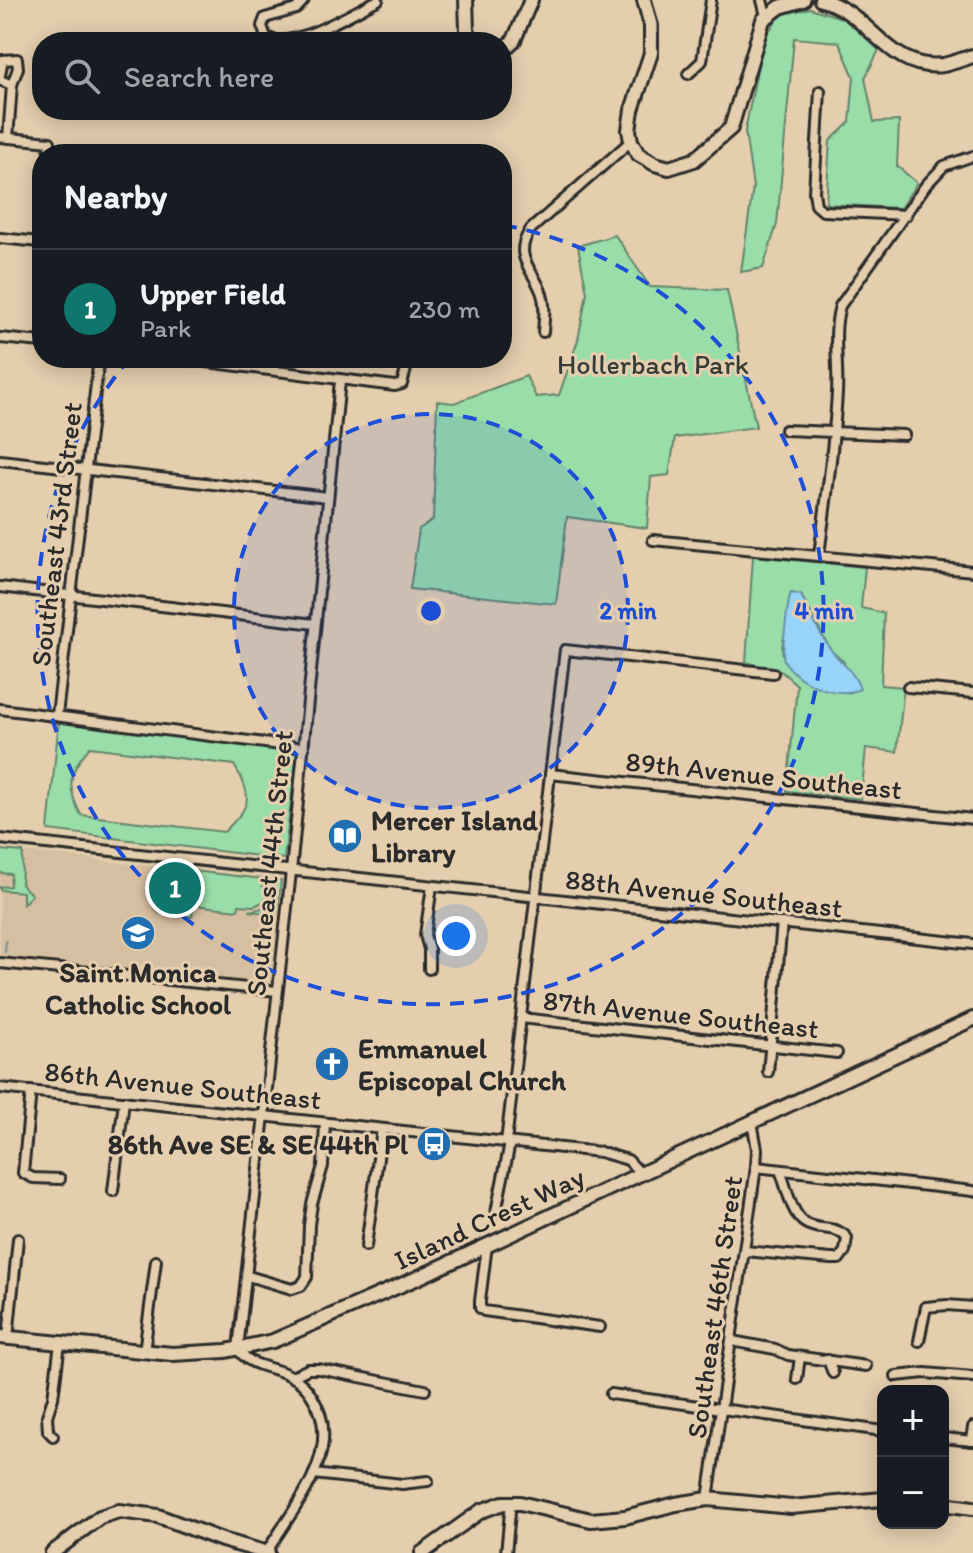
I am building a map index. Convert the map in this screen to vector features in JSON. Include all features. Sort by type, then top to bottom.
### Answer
[{"type":"street","points":[[264,32],[262,26],[265,18],[291,11],[304,0]]},
{"type":"street","points":[[313,32],[378,0]]},
{"type":"street","points":[[466,0],[468,32]]},
{"type":"street","points":[[512,42],[531,0]]},
{"type":"street","points":[[644,0],[650,13],[651,53],[629,121],[631,141],[638,154],[646,160],[669,168],[694,160],[725,135],[736,118],[759,27],[766,16],[780,7],[803,0]]},
{"type":"street","points":[[688,74],[702,61],[711,0]]},
{"type":"street","points":[[762,0],[766,16]]},
{"type":"street","points":[[821,0],[845,9],[886,47],[910,61],[943,64],[973,56]]},
{"type":"street","points":[[12,85],[0,77],[3,60],[17,59],[18,68],[12,85],[4,137],[50,144]]},
{"type":"street","points":[[820,91],[814,192],[816,205],[823,211],[906,215]]},
{"type":"street","points":[[543,332],[545,303],[541,288],[524,259],[525,238],[631,141]]},
{"type":"street","points":[[819,555],[834,431],[838,379],[836,326],[840,306],[926,185],[944,166],[973,156]]},
{"type":"street","points":[[0,238],[32,241]]},
{"type":"street","points":[[0,338],[32,341]]},
{"type":"street","name":"Southeast 43rd Street","points":[[57,715],[98,368]]},
{"type":"street","points":[[247,368],[395,386],[402,384],[406,368]]},
{"type":"street","name":"Southeast 44th Street","points":[[238,1349],[266,1116],[340,381]]},
{"type":"street","points":[[785,430],[904,435]]},
{"type":"street","points":[[0,460],[328,497]]},
{"type":"street","points":[[653,540],[973,571]]},
{"type":"street","points":[[0,587],[315,624]]},
{"type":"street","points":[[496,1212],[508,1142],[565,650],[773,673]]},
{"type":"street","points":[[908,687],[973,693]]},
{"type":"street","points":[[0,709],[304,748]]},
{"type":"street","name":"89th Avenue Southeast","points":[[550,774],[973,819]]},
{"type":"street","name":"88th Avenue Southeast","points":[[0,839],[973,944]]},
{"type":"street","points":[[429,969],[425,935],[432,886]]},
{"type":"street","points":[[768,1072],[782,923]]},
{"type":"street","points":[[0,963],[277,991]]},
{"type":"street","name":"87th Avenue Southeast","points":[[521,1018],[837,1053]]},
{"type":"street","name":"Island Crest Way","points":[[4,1337],[144,1353],[184,1354],[238,1349],[273,1341],[973,1019]]},
{"type":"street","name":"86th Avenue Southeast","points":[[0,1088],[615,1154],[635,1165],[641,1174]]},
{"type":"street","points":[[31,1091],[23,1173],[33,1178],[60,1179]]},
{"type":"street","points":[[113,1191],[124,1101]]},
{"type":"street","name":"Southeast 46th Street","points":[[708,1499],[756,1167],[757,1149],[752,1122]]},
{"type":"street","points":[[248,1276],[292,1289],[301,1286],[307,1277],[309,1225],[323,1166],[325,1123]]},
{"type":"street","points":[[366,1246],[382,1129]]},
{"type":"street","points":[[756,1167],[973,1191]]},
{"type":"street","points":[[745,1251],[839,1259],[845,1251],[847,1238],[844,1233],[810,1226],[801,1219],[780,1170]]},
{"type":"street","points":[[4,1337],[18,1239]]},
{"type":"street","points":[[487,1245],[480,1301],[480,1308],[484,1311],[600,1327]]},
{"type":"street","points":[[144,1353],[156,1261]]},
{"type":"street","points":[[919,1341],[926,1307],[973,1307]]},
{"type":"street","points":[[732,1341],[775,1349],[788,1355],[866,1366]]},
{"type":"street","points":[[53,1436],[48,1431],[47,1416],[53,1398],[60,1343]]},
{"type":"street","points":[[52,1553],[100,1517],[119,1511],[158,1516],[222,1547],[267,1553],[314,1474],[324,1440],[321,1415],[309,1392],[292,1377],[250,1362],[238,1349]]},
{"type":"street","points":[[797,1379],[800,1357]]},
{"type":"street","points":[[828,1360],[833,1373]]},
{"type":"street","points":[[292,1377],[308,1369],[319,1369],[425,1390]]},
{"type":"street","points":[[896,1376],[925,1373],[973,1377]]},
{"type":"street","points":[[611,1394],[877,1430]]},
{"type":"street","points":[[949,1439],[972,1441],[973,1427]]},
{"type":"street","points":[[314,1474],[402,1484],[428,1481]]},
{"type":"street","points":[[422,1553],[481,1511],[511,1502],[591,1520],[625,1517],[708,1499],[791,1507],[877,1500]]},
{"type":"street","points":[[506,1553],[511,1502]]},
{"type":"street","points":[[949,1505],[973,1508]]},
{"type":"shaded area","name":"Saint Monica Catholic School","points":[[0,849],[281,881],[272,976],[265,983],[0,955]]},
{"type":"green space","points":[[810,8],[845,19],[879,50],[865,78],[874,122],[899,121],[897,166],[917,183],[900,208],[826,204],[830,141],[850,122],[854,77],[839,42],[794,38],[777,224],[763,268],[741,272],[753,187],[745,131],[763,40],[780,15]]},
{"type":"green space","name":"Hollerbach Park","points":[[615,235],[650,287],[727,290],[756,427],[675,438],[669,475],[651,477],[647,528],[567,517],[556,604],[410,589],[419,529],[433,520],[437,401],[454,403],[526,376],[536,397],[559,395],[578,340],[587,293],[578,246]]},
{"type":"green space","points":[[753,556],[865,567],[861,608],[884,613],[881,685],[904,687],[897,752],[866,748],[861,799],[787,791],[797,685],[782,672],[746,662]],"holes":[[[791,593],[801,595],[831,651],[844,662],[851,692],[831,690],[809,681],[798,675],[784,659],[782,646]]]},
{"type":"green space","points":[[59,720],[297,752],[284,859],[48,830]],"holes":[[[90,747],[234,765],[245,786],[247,801],[240,815],[224,832],[81,815],[71,788],[77,764]]]},
{"type":"green space","points":[[0,850],[23,852],[21,884],[32,895],[23,904],[23,892],[0,890],[0,887],[10,886],[11,874],[0,873]]},
{"type":"green space","points":[[158,867],[281,881],[278,910],[275,914],[249,911],[269,904],[276,884],[263,882],[262,886],[267,889],[265,901],[254,906],[239,905],[238,910],[194,905],[192,917],[159,913],[152,903]]},
{"type":"water","points":[[791,593],[801,595],[825,641],[860,689],[840,692],[818,687],[798,676],[784,660],[785,627]]},
{"type":"waterway","points":[[5,952],[6,941]]},
{"type":"place","name":"Mercer Island Library","points":[[345,836]]},
{"type":"place","name":"Upper Field","points":[[175,888]]},
{"type":"place","name":"Saint Monica Catholic School","points":[[138,933]]},
{"type":"place","name":"Emmanuel Episcopal Church","points":[[332,1064]]},
{"type":"place","name":"86th Ave SE & SE 44th Pl","points":[[434,1144]]}]
